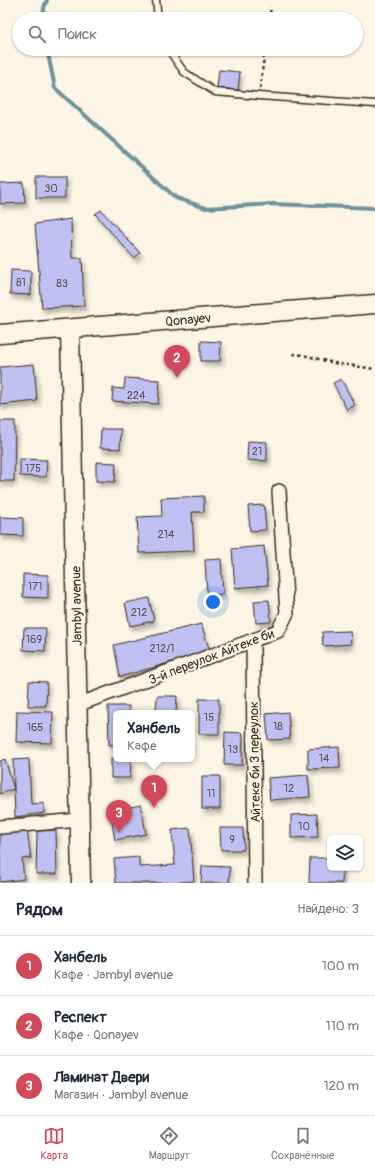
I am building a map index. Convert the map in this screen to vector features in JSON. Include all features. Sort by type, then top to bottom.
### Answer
[{"type":"main road","name":"Qonayev","points":[[0,334],[375,304]]},
{"type":"main road","name":"Jambyl avenue","points":[[70,329],[81,883]]},
{"type":"street","name":"3-й переулок Айтеке би","points":[[77,705],[278,631],[287,614],[279,491]]},
{"type":"street","name":"Айтеке би 3 переулок","points":[[253,641],[255,883]]},
{"type":"street","points":[[0,827],[79,820]]},
{"type":"lane","points":[[156,0],[157,12]]},
{"type":"lane","points":[[173,56],[184,72],[215,92],[375,104]]},
{"type":"path","points":[[270,12],[271,7]]},
{"type":"path","points":[[259,96],[264,56]]},
{"type":"path","points":[[293,354],[334,363],[375,368]]},
{"type":"building","points":[[219,70],[240,72],[238,90],[217,88]]},
{"type":"building","points":[[36,177],[65,177],[65,198],[36,198]]},
{"type":"building","points":[[24,183],[25,203],[0,204],[0,184]]},
{"type":"building","points":[[101,210],[140,253],[134,258],[95,214]]},
{"type":"building","points":[[71,219],[72,258],[82,258],[84,306],[42,308],[35,224]]},
{"type":"building","points":[[11,270],[31,271],[31,295],[10,294]]},
{"type":"building","points":[[201,341],[221,342],[220,361],[201,361]]},
{"type":"building","points":[[34,364],[37,401],[0,405],[0,367]]},
{"type":"building","points":[[125,378],[160,380],[158,404],[112,401],[113,388],[124,389]]},
{"type":"building","points":[[341,379],[355,405],[347,410],[333,383]]},
{"type":"building","points":[[0,421],[15,421],[14,481],[0,481]]},
{"type":"building","points":[[101,429],[121,429],[120,449],[100,448]]},
{"type":"building","points":[[248,441],[267,442],[267,461],[247,460]]},
{"type":"building","points":[[20,459],[47,460],[46,477],[20,476]]},
{"type":"building","points":[[96,462],[116,463],[115,482],[96,481]]},
{"type":"building","points":[[204,496],[204,512],[192,512],[194,551],[139,553],[137,517],[162,516],[161,498]]},
{"type":"building","points":[[264,505],[266,530],[250,531],[248,506]]},
{"type":"building","points":[[0,517],[23,518],[23,536],[0,535]]},
{"type":"building","points":[[264,546],[268,585],[235,588],[232,549]]},
{"type":"building","points":[[221,559],[223,594],[207,595],[205,560]]},
{"type":"building","points":[[23,574],[48,575],[48,598],[23,597]]},
{"type":"building","points":[[149,598],[154,621],[130,626],[125,603]]},
{"type":"building","points":[[269,600],[271,622],[256,623],[254,601]]},
{"type":"building","points":[[201,624],[210,651],[120,677],[114,645]]},
{"type":"building","points":[[24,628],[46,628],[45,651],[23,650]]},
{"type":"building","points":[[350,631],[351,644],[323,646],[322,632]]},
{"type":"building","points":[[29,681],[47,682],[46,706],[28,706]]},
{"type":"building","points":[[157,696],[177,696],[176,710],[156,710]]},
{"type":"building","points":[[199,699],[219,699],[219,734],[199,734]]},
{"type":"building","points":[[108,706],[129,706],[129,710],[113,710],[113,745],[109,745]]},
{"type":"building","points":[[17,711],[53,712],[52,743],[16,742]]},
{"type":"building","points":[[288,712],[290,739],[268,740],[266,714]]},
{"type":"building","points":[[225,732],[243,733],[242,765],[224,765]]},
{"type":"building","points":[[339,747],[340,768],[308,769],[308,749]]},
{"type":"building","points":[[111,758],[113,758],[113,762],[131,762],[130,778],[111,778]]},
{"type":"building","points":[[5,759],[14,789],[0,794],[0,761]]},
{"type":"building","points":[[29,759],[31,804],[44,803],[44,813],[15,817],[13,760]]},
{"type":"building","points":[[308,775],[310,797],[270,800],[268,778]]},
{"type":"building","points":[[202,776],[220,776],[220,809],[202,809]]},
{"type":"building","points":[[141,805],[146,834],[115,840],[110,811]]},
{"type":"building","points":[[317,814],[318,837],[291,838],[291,815]]},
{"type":"building","points":[[190,828],[194,881],[171,883],[116,883],[114,859],[139,857],[139,867],[175,865],[172,830]]},
{"type":"building","points":[[220,828],[243,828],[244,850],[221,850]]},
{"type":"building","points":[[27,829],[31,858],[22,859],[24,879],[0,882],[0,832]]},
{"type":"building","points":[[56,830],[57,874],[36,874],[37,831]]},
{"type":"building","points":[[310,858],[327,858],[327,871],[343,871],[342,883],[309,883]]},
{"type":"building","points":[[202,866],[230,867],[229,883],[201,883]]},
{"type":"waterway","points":[[44,12],[47,0]]},
{"type":"waterway","points":[[48,56],[55,88],[176,198],[206,208],[272,204],[375,208]]},
{"type":"place","name":"Респект","points":[[177,378]]},
{"type":"place","name":"Ханбель","points":[[154,808]]},
{"type":"place","name":"Ламинат Двери","points":[[119,833]]}]
